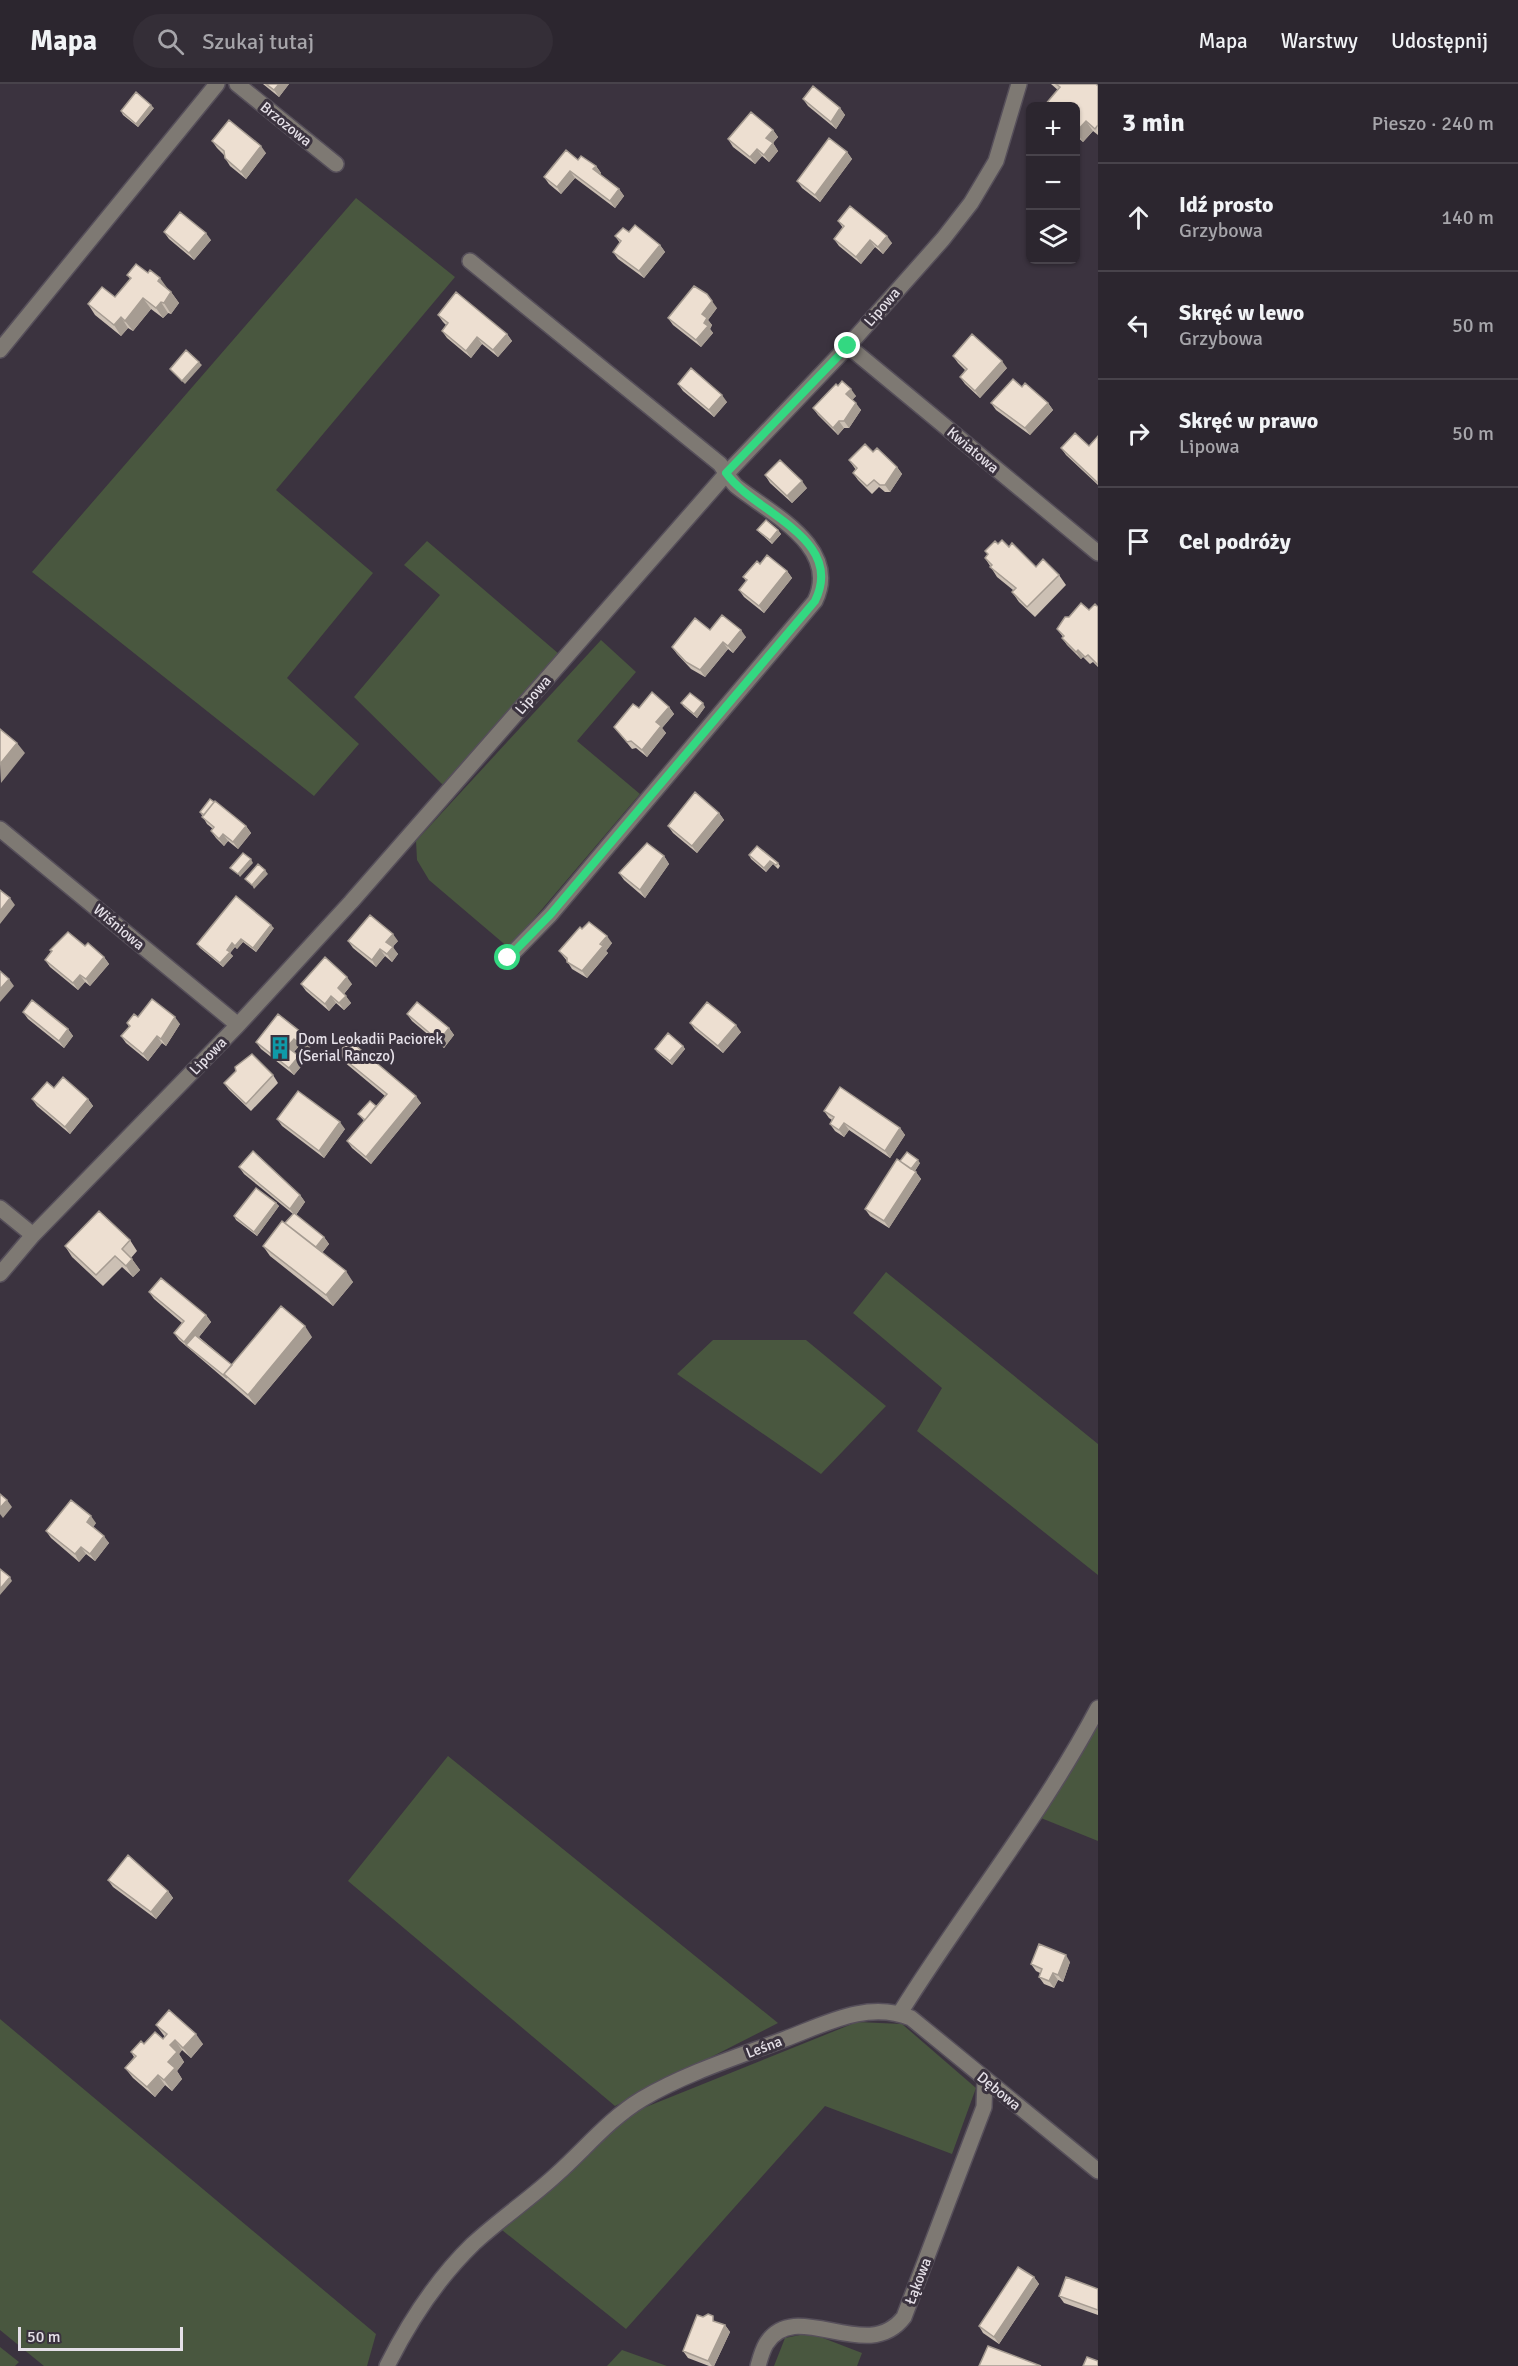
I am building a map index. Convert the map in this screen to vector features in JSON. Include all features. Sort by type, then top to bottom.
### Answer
[{"type":"street","points":[[0,350],[217,84]]},
{"type":"street","name":"Brzozowa","points":[[237,84],[336,164]]},
{"type":"street","name":"Lipowa","points":[[0,1275],[33,1235],[238,1025],[351,902],[726,473],[848,346],[943,239],[986,179],[1004,141],[1019,84]]},
{"type":"street","points":[[470,261],[720,464],[734,484],[778,516],[807,542],[820,568],[822,580],[815,601],[550,915],[508,958]]},
{"type":"street","name":"Kwiatowa","points":[[848,346],[1098,553]]},
{"type":"street","name":"Wiśniowa","points":[[0,829],[238,1025]]},
{"type":"street","points":[[0,1208],[33,1235]]},
{"type":"street","points":[[900,2013],[990,1881],[1065,1765],[1098,1708]]},
{"type":"street","name":"Leśna","points":[[387,2366],[404,2332],[426,2299],[457,2261],[557,2175],[627,2109],[678,2081],[844,2016],[880,2011],[900,2013]]},
{"type":"street","name":"Dębowa","points":[[900,2013],[920,2024],[1098,2171]]},
{"type":"street","name":"Łąkowa","points":[[758,2366],[766,2344],[776,2333],[787,2328],[798,2326],[863,2338],[881,2335],[897,2327],[904,2317],[984,2107],[985,2080]]},
{"type":"green space","points":[[356,198],[455,277],[276,490],[373,573],[287,678],[359,744],[314,796],[32,572]]},
{"type":"green space","points":[[427,541],[559,654],[443,785],[354,697],[440,595],[404,565]]},
{"type":"green space","points":[[601,640],[636,672],[577,741],[640,794],[509,948],[429,880],[417,860],[416,841]]},
{"type":"green space","points":[[886,1272],[1098,1444],[1098,1575],[917,1431],[942,1388],[853,1313]]},
{"type":"green space","points":[[713,1340],[806,1340],[886,1406],[821,1474],[677,1374]]},
{"type":"green space","points":[[1098,1722],[1098,1841],[1041,1818]]},
{"type":"green space","points":[[448,1756],[778,2023],[615,2106],[348,1881]]},
{"type":"green space","points":[[0,2019],[376,2334],[367,2366],[44,2366],[0,2330]]},
{"type":"green space","points":[[857,2022],[902,2024],[976,2088],[952,2154],[825,2106],[626,2329],[502,2230],[631,2113]]},
{"type":"green space","points":[[810,2333],[862,2353],[857,2366],[774,2366],[785,2338]]},
{"type":"green space","points":[[0,2347],[19,2362],[15,2366],[0,2366]]},
{"type":"green space","points":[[622,2350],[667,2366],[607,2366]]},
{"type":"building","points":[[266,84],[279,84],[274,90]]},
{"type":"building","points":[[1056,84],[1096,84],[1098,86],[1098,125],[1095,129],[1086,121],[1080,128],[1080,102],[1047,102],[1060,87]]},
{"type":"building","points":[[813,86],[840,108],[831,122],[803,99]]},
{"type":"building","points":[[136,92],[151,105],[136,124],[121,111]]},
{"type":"building","points":[[751,112],[773,130],[766,138],[773,143],[764,155],[757,149],[750,157],[728,139]]},
{"type":"building","points":[[229,120],[261,146],[241,172],[225,158],[224,151],[212,141]]},
{"type":"building","points":[[829,138],[847,152],[815,195],[797,181]]},
{"type":"building","points":[[566,150],[578,160],[581,156],[596,166],[593,169],[619,189],[610,201],[570,171],[557,187],[544,177]]},
{"type":"building","points":[[850,206],[887,236],[878,247],[870,240],[856,257],[834,239],[844,226],[838,221]]},
{"type":"building","points":[[180,212],[206,233],[189,253],[164,232]]},
{"type":"building","points":[[635,225],[660,245],[639,271],[613,252],[621,241],[615,236],[623,228],[629,232]]},
{"type":"building","points":[[136,264],[148,273],[150,270],[160,278],[158,281],[171,292],[164,303],[161,302],[156,308],[143,298],[125,321],[121,317],[114,325],[88,304],[102,287],[115,297],[131,278],[127,275]]},
{"type":"building","points":[[694,286],[707,294],[712,301],[702,314],[707,318],[704,323],[708,326],[696,340],[668,318]]},
{"type":"building","points":[[456,292],[507,334],[493,350],[477,337],[466,351],[442,331],[448,323],[438,315]]},
{"type":"building","points":[[972,334],[1002,361],[975,391],[960,377],[967,369],[953,356]]},
{"type":"building","points":[[186,350],[199,362],[182,381],[170,369]]},
{"type":"building","points":[[691,368],[722,395],[709,410],[678,384]]},
{"type":"building","points":[[1013,379],[1022,387],[1025,383],[1048,403],[1025,428],[991,403]]},
{"type":"building","points":[[842,381],[851,389],[846,394],[856,403],[844,421],[839,421],[833,428],[813,408],[836,384],[838,386]]},
{"type":"building","points":[[1075,433],[1089,446],[1098,436],[1098,483],[1061,448]]},
{"type":"building","points":[[865,444],[873,452],[877,448],[897,467],[885,485],[880,485],[874,480],[867,486],[853,473],[857,468],[849,460]]},
{"type":"building","points":[[780,460],[802,481],[787,496],[765,475]]},
{"type":"building","points":[[766,520],[778,530],[770,540],[757,530]]},
{"type":"building","points":[[1002,540],[1009,547],[1012,543],[1036,567],[1043,559],[1059,575],[1027,607],[1012,592],[1016,588],[990,567],[992,565],[985,558],[988,554],[985,551],[995,541],[998,544]]},
{"type":"building","points":[[767,555],[787,571],[759,606],[739,590],[747,580],[743,577],[757,561],[760,564]]},
{"type":"building","points":[[1081,603],[1089,610],[1095,604],[1098,607],[1098,665],[1088,655],[1085,657],[1078,650],[1076,652],[1062,638],[1064,636],[1057,629],[1065,617],[1069,617]]},
{"type":"building","points":[[722,615],[741,630],[728,646],[723,642],[700,670],[686,662],[672,647],[695,618],[710,630]]},
{"type":"building","points":[[652,692],[669,707],[656,722],[661,726],[642,750],[631,741],[627,742],[614,727],[633,704],[639,708]]},
{"type":"building","points":[[690,693],[703,703],[694,714],[681,703]]},
{"type":"building","points":[[0,729],[17,743],[0,764]]},
{"type":"building","points":[[695,792],[719,813],[692,846],[668,826]]},
{"type":"building","points":[[210,799],[214,802],[204,815],[200,812]]},
{"type":"building","points":[[215,801],[246,826],[233,842],[223,834],[219,839],[211,831],[214,827],[202,817]]},
{"type":"building","points":[[647,843],[664,856],[640,890],[619,873]]},
{"type":"building","points":[[757,846],[778,863],[776,865],[770,861],[764,868],[749,855]]},
{"type":"building","points":[[243,853],[251,859],[238,874],[230,868]]},
{"type":"building","points":[[258,864],[265,870],[252,885],[245,879]]},
{"type":"building","points":[[0,890],[10,898],[0,911]]},
{"type":"building","points":[[236,896],[271,925],[253,948],[241,939],[235,946],[232,943],[227,950],[230,952],[220,963],[197,944]]},
{"type":"building","points":[[370,915],[393,934],[386,942],[393,947],[387,954],[380,949],[372,960],[348,941]]},
{"type":"building","points":[[589,922],[607,936],[600,944],[603,946],[582,971],[567,962],[567,958],[559,951],[580,927],[582,929]]},
{"type":"building","points":[[68,932],[85,946],[88,943],[104,957],[86,979],[80,975],[73,983],[45,960],[52,951],[50,950]]},
{"type":"building","points":[[325,957],[347,977],[338,988],[346,996],[339,1003],[331,996],[325,1004],[301,984]]},
{"type":"building","points":[[0,971],[9,979],[0,989]]},
{"type":"building","points":[[152,999],[175,1017],[161,1039],[157,1036],[143,1054],[121,1036],[130,1026],[127,1023],[134,1014],[138,1017]]},
{"type":"building","points":[[32,1000],[68,1029],[59,1041],[23,1012]]},
{"type":"building","points":[[417,1002],[449,1028],[439,1041],[407,1014]]},
{"type":"building","points":[[707,1002],[736,1025],[718,1046],[690,1023]]},
{"type":"building","name":"Dom Leokadii Paciorek (Serial Ranczo)","points":[[278,1014],[307,1037],[301,1045],[294,1039],[287,1047],[299,1056],[289,1068],[256,1042]]},
{"type":"building","points":[[668,1033],[683,1046],[670,1061],[655,1049]]},
{"type":"building","points":[[349,1040],[416,1096],[366,1157],[347,1141],[387,1094],[338,1054]]},
{"type":"building","points":[[252,1054],[273,1075],[246,1104],[224,1083],[236,1071],[235,1067]]},
{"type":"building","points":[[63,1077],[88,1099],[65,1127],[32,1099],[47,1082],[54,1088]]},
{"type":"building","points":[[840,1087],[900,1128],[885,1151],[844,1123],[839,1130],[830,1124],[834,1117],[824,1111]]},
{"type":"building","points":[[298,1091],[340,1122],[319,1151],[277,1119]]},
{"type":"building","points":[[370,1101],[376,1106],[365,1120],[358,1114]]},
{"type":"building","points":[[253,1151],[300,1195],[290,1209],[239,1167]]},
{"type":"building","points":[[907,1152],[918,1160],[911,1169],[900,1161]]},
{"type":"building","points":[[897,1159],[916,1172],[884,1221],[865,1209]]},
{"type":"building","points":[[256,1188],[276,1203],[254,1232],[234,1216]]},
{"type":"building","points":[[99,1211],[130,1240],[122,1249],[132,1259],[126,1266],[115,1256],[96,1275],[65,1246]]},
{"type":"building","points":[[294,1213],[324,1237],[316,1247],[285,1223]]},
{"type":"building","points":[[282,1221],[346,1271],[326,1295],[263,1246]]},
{"type":"building","points":[[161,1278],[206,1315],[184,1342],[174,1333],[184,1321],[149,1292]]},
{"type":"building","points":[[281,1306],[305,1326],[248,1395],[224,1374]]},
{"type":"building","points":[[195,1335],[232,1365],[224,1374],[227,1378],[186,1345]]},
{"type":"building","points":[[0,1494],[7,1500],[0,1508]]},
{"type":"building","points":[[71,1500],[91,1516],[87,1522],[104,1536],[90,1554],[81,1547],[75,1554],[46,1531]]},
{"type":"building","points":[[0,1569],[10,1577],[0,1589]]},
{"type":"building","points":[[128,1855],[168,1891],[151,1912],[108,1880]]},
{"type":"building","points":[[1039,1944],[1066,1955],[1058,1975],[1053,1973],[1049,1981],[1039,1977],[1042,1969],[1031,1964]]},
{"type":"building","points":[[169,2010],[196,2034],[183,2048],[175,2040],[170,2045],[177,2052],[168,2062],[175,2068],[164,2080],[158,2075],[147,2087],[125,2068],[136,2056],[131,2052],[141,2041],[144,2044],[155,2032],[163,2039],[167,2034],[156,2025]]},
{"type":"building","points":[[1018,2267],[1034,2277],[994,2337],[979,2326]]},
{"type":"building","points":[[1066,2277],[1098,2289],[1098,2310],[1059,2296]]},
{"type":"building","points":[[708,2314],[713,2316],[713,2321],[725,2325],[708,2361],[683,2351],[697,2315],[703,2317]]},
{"type":"building","points":[[988,2346],[1041,2366],[979,2366]]},
{"type":"building","points":[[1087,2357],[1098,2361],[1098,2366],[1083,2366]]},
{"type":"place","name":"Dom Leokadii Paciorek (Serial Ranczo)","points":[[280,1048]]},
{"type":"route","points":[[508,958],[550,915],[815,601],[822,580],[820,568],[807,542],[778,516],[734,484],[726,473],[848,346]]}]
